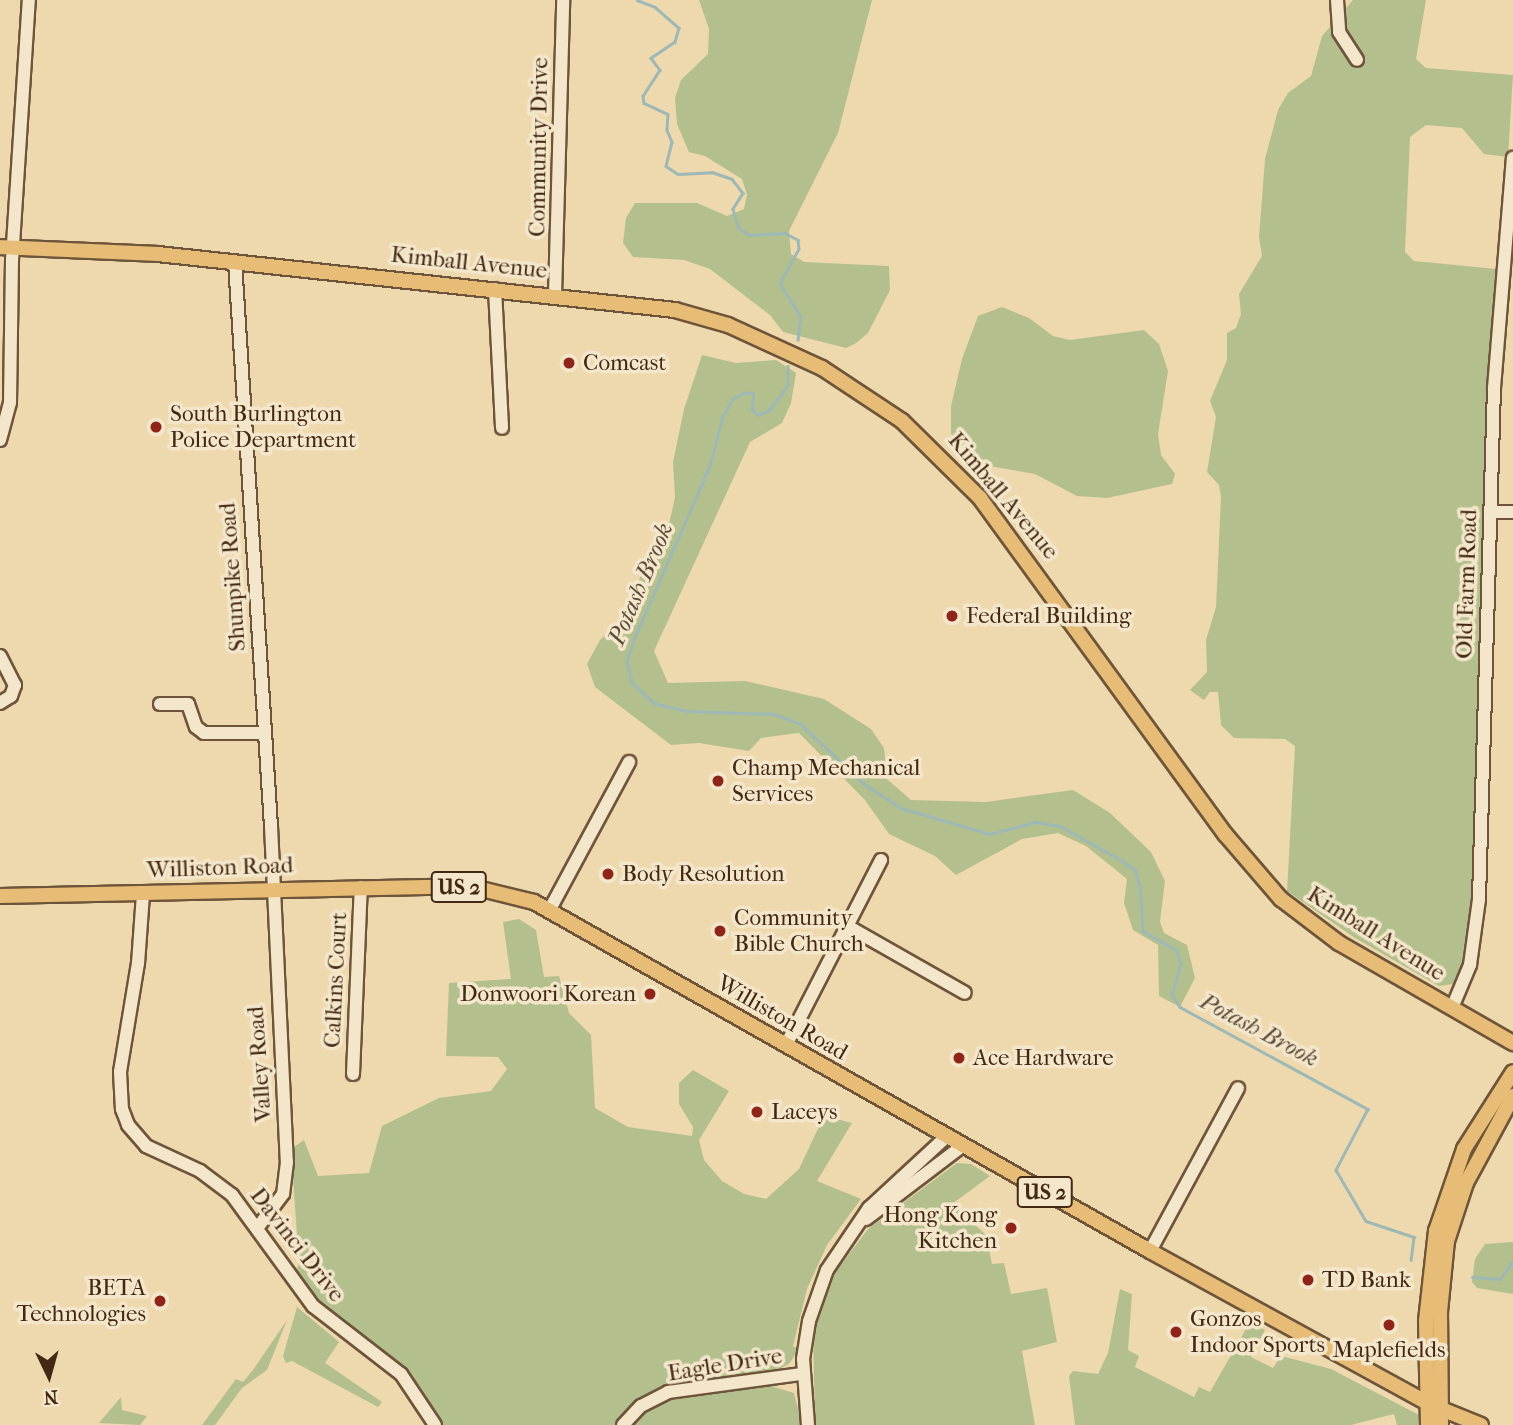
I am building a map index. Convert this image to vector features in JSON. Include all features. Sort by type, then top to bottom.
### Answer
[{"type":"main road","name":"Kimball Avenue","points":[[8,252],[235,262],[675,310],[727,325],[822,368],[902,421],[952,466],[997,518],[1269,887],[1320,931],[1513,1043]]},
{"type":"main road","name":"Williston Road","points":[[0,896],[361,887],[481,889],[550,909],[946,1137],[1437,1413],[1481,1425]]},
{"type":"main road","points":[[1437,1413],[1428,1298],[1443,1203],[1464,1149],[1513,1072]]},
{"type":"main road","points":[[1428,1425],[1437,1413],[1440,1312],[1454,1212],[1483,1145],[1513,1096]]},
{"type":"main road","points":[[1428,1298],[1440,1312]]},
{"type":"street","points":[[0,440],[10,403],[8,252],[29,0]]},
{"type":"street","name":"Community Drive","points":[[555,295],[563,0]]},
{"type":"street","points":[[1337,0],[1339,32],[1357,60]]},
{"type":"street","name":"Old Farm Road","points":[[1452,1008],[1470,965],[1479,899],[1497,312],[1513,158]]},
{"type":"street","name":"Shunpike Road","points":[[235,262],[273,889]]},
{"type":"street","points":[[495,289],[502,428]]},
{"type":"street","points":[[1491,512],[1513,512]]},
{"type":"street","points":[[0,656],[15,685],[11,696],[0,703]]},
{"type":"street","points":[[160,704],[188,704],[196,727],[204,733],[265,733]]},
{"type":"street","points":[[550,909],[629,762]]},
{"type":"street","points":[[786,1045],[849,927],[881,860]]},
{"type":"street","name":"Calkins Court","points":[[353,1074],[361,887]]},
{"type":"street","name":"Valley Road","points":[[258,1226],[279,1204],[287,1174],[273,889]]},
{"type":"street","name":"Davinci Drive","points":[[143,894],[138,963],[120,1072],[124,1118],[146,1146],[223,1187],[258,1226],[313,1306],[401,1374],[435,1425]]},
{"type":"street","points":[[849,927],[965,993]]},
{"type":"street","points":[[1150,1251],[1238,1088]]},
{"type":"street","points":[[807,1425],[802,1374],[807,1330],[820,1286],[857,1226],[880,1196],[946,1137]]},
{"type":"street","points":[[857,1226],[962,1146]]},
{"type":"street","name":"Eagle Drive","points":[[623,1425],[641,1406],[668,1392],[802,1374]]},
{"type":"green space","points":[[699,0],[872,0],[838,133],[789,231],[791,254],[804,262],[889,266],[890,290],[868,333],[846,348],[783,332],[770,315],[710,269],[684,260],[633,257],[623,243],[626,218],[635,203],[697,203],[727,216],[744,209],[747,195],[742,179],[705,156],[689,152],[677,124],[675,98],[681,80],[708,54],[709,29]]},
{"type":"green space","points":[[1353,0],[1426,0],[1416,59],[1426,68],[1513,75],[1508,157],[1484,154],[1462,128],[1426,125],[1410,137],[1405,252],[1414,261],[1496,269],[1486,425],[1474,889],[1462,962],[1453,984],[1439,986],[1355,938],[1287,891],[1295,746],[1285,739],[1234,738],[1221,725],[1218,692],[1210,692],[1204,700],[1190,690],[1207,672],[1206,640],[1216,607],[1221,497],[1219,485],[1207,472],[1216,417],[1210,401],[1227,360],[1227,333],[1236,328],[1241,314],[1239,294],[1262,256],[1259,237],[1265,159],[1278,110],[1288,93],[1311,76],[1322,36]]},
{"type":"green space","points":[[1002,307],[1029,318],[1053,336],[1070,340],[1144,330],[1159,344],[1168,371],[1158,434],[1161,455],[1175,474],[1172,484],[1107,498],[1077,496],[1035,474],[989,466],[965,452],[951,434],[951,406],[962,359],[978,316]]},
{"type":"green space","points":[[702,355],[736,363],[776,360],[796,373],[791,403],[782,423],[750,442],[654,651],[668,683],[745,681],[824,699],[871,729],[884,748],[887,779],[911,800],[986,802],[1073,790],[1110,813],[1151,852],[1165,881],[1160,922],[1164,933],[1187,945],[1195,978],[1180,1007],[1159,996],[1158,945],[1133,930],[1124,903],[1127,879],[1086,846],[1058,833],[1022,839],[956,875],[935,856],[889,834],[865,800],[799,733],[761,738],[749,751],[699,743],[671,745],[595,687],[587,664],[600,640],[626,616],[644,566],[665,543],[675,497],[673,462],[684,409]]},
{"type":"green space","points":[[519,919],[536,930],[544,977],[559,976],[569,1013],[591,1035],[595,1108],[628,1127],[692,1136],[693,1127],[679,1104],[679,1083],[693,1070],[729,1091],[699,1140],[704,1160],[722,1181],[744,1194],[766,1199],[799,1169],[824,1116],[852,1123],[817,1181],[861,1199],[827,1245],[807,1289],[793,1346],[798,1349],[790,1363],[780,1369],[664,1387],[644,1397],[615,1425],[440,1425],[405,1371],[322,1309],[295,1272],[299,1264],[291,1149],[304,1140],[318,1176],[369,1173],[382,1126],[439,1098],[491,1091],[507,1069],[498,1057],[446,1056],[449,983],[511,979],[503,922]]},
{"type":"green space","points":[[957,1163],[971,1164],[990,1176],[952,1204],[986,1235],[992,1264],[1004,1263],[1011,1294],[1047,1288],[1057,1342],[1022,1351],[1035,1425],[815,1425],[813,1331],[831,1278],[868,1229]]},
{"type":"green space","points":[[1513,1242],[1513,1294],[1477,1288],[1472,1282],[1475,1259],[1485,1244]]},
{"type":"green space","points":[[1120,1289],[1132,1294],[1128,1350],[1139,1356],[1135,1367],[1194,1397],[1199,1387],[1210,1392],[1250,1322],[1265,1330],[1251,1357],[1273,1368],[1281,1356],[1331,1369],[1419,1415],[1423,1425],[1397,1425],[1394,1414],[1351,1425],[1075,1425],[1069,1376],[1073,1371],[1098,1374],[1108,1353]]},
{"type":"green space","points":[[297,1307],[339,1342],[325,1363],[382,1402],[378,1407],[292,1361],[286,1363],[283,1356]]},
{"type":"green space","points":[[287,1320],[267,1370],[242,1388],[215,1425],[202,1425],[236,1379],[243,1382],[253,1370]]},
{"type":"green space","points":[[768,1385],[794,1393],[802,1425],[632,1425],[645,1412],[678,1396]]},
{"type":"green space","points":[[121,1397],[122,1410],[147,1416],[140,1425],[99,1423]]},
{"type":"waterway","name":"Potash Brook","points":[[637,0],[655,7],[679,28],[675,42],[651,58],[660,70],[643,96],[644,103],[668,114],[667,130],[672,142],[666,166],[678,174],[712,172],[732,179],[743,193],[733,209],[738,227],[749,235],[785,233],[798,240],[799,249],[780,283],[801,316],[798,340]]},
{"type":"waterway","name":"Potash Brook","points":[[788,366],[788,386],[769,411],[758,415],[752,410],[753,394],[745,393],[733,399],[723,417],[710,466],[634,640],[627,661],[632,683],[654,703],[687,711],[774,714],[801,724],[863,783],[901,808],[990,834],[1035,822],[1060,826],[1123,861],[1135,870],[1140,885],[1143,931],[1177,951],[1181,964],[1172,995],[1180,1007],[1368,1109],[1336,1170],[1366,1221],[1414,1237],[1411,1260]]},
{"type":"waterway","name":"Potash Brook","points":[[1472,1277],[1500,1279],[1513,1261]]},
{"type":"place","name":"Comcast","points":[[569,363]]},
{"type":"place","name":"South Burlington Police Department","points":[[156,427]]},
{"type":"place","name":"Federal Building","points":[[952,616]]},
{"type":"place","name":"Champ Mechanical Services","points":[[718,781]]},
{"type":"place","name":"Body Resolution","points":[[608,874]]},
{"type":"place","name":"Community Bible Church","points":[[720,931]]},
{"type":"place","name":"Donwoori Korean","points":[[650,994]]},
{"type":"place","name":"Ace Hardware","points":[[959,1058]]},
{"type":"place","name":"Laceys","points":[[757,1112]]},
{"type":"place","name":"Hong Kong Kitchen","points":[[1011,1228]]},
{"type":"place","name":"TD Bank","points":[[1308,1280]]},
{"type":"place","name":"BETA Technologies","points":[[160,1301]]},
{"type":"place","name":"Maplefields","points":[[1389,1325]]},
{"type":"place","name":"Gonzos Indoor Sports","points":[[1176,1332]]}]
